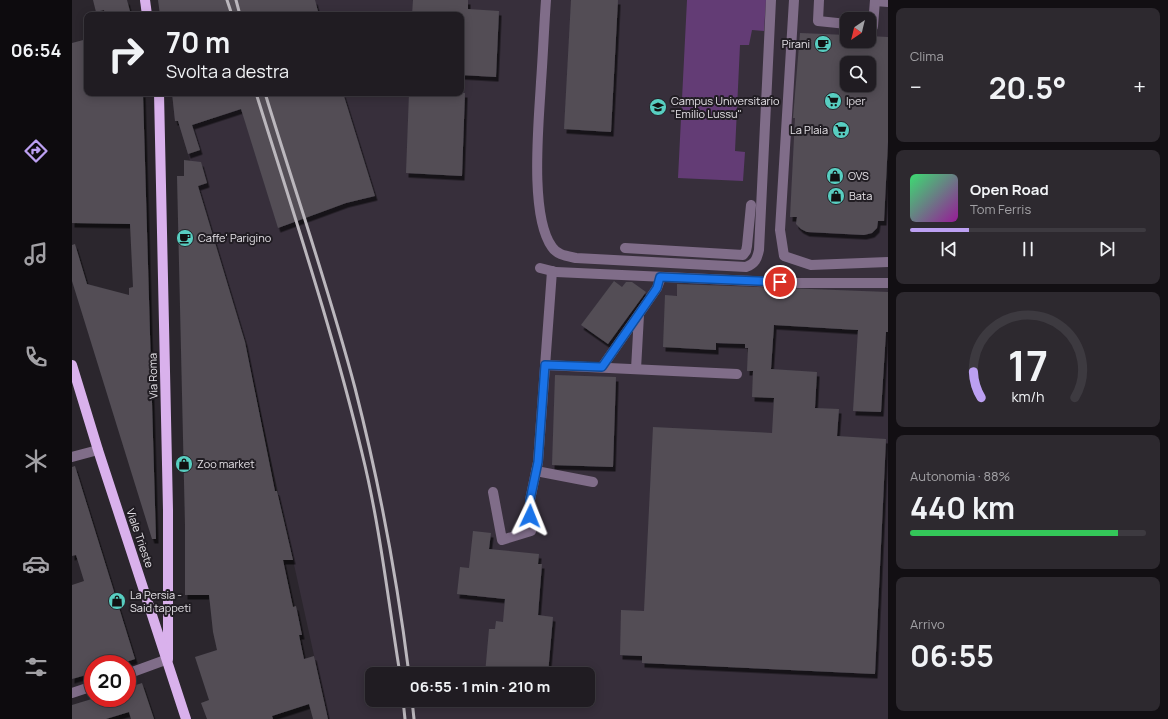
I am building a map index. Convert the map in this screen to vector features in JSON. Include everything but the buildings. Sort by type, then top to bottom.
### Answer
[{"type":"main road","points":[[145,0],[147,12]]},
{"type":"main road","name":"Via Roma","points":[[159,96],[168,503],[168,659]]},
{"type":"main road","name":"Viale Trieste","points":[[72,364],[98,450],[168,659],[186,719]]},
{"type":"street","points":[[546,0],[537,152],[538,195],[547,239],[556,252],[576,258],[746,267],[752,265],[758,256],[771,0]]},
{"type":"street","points":[[794,0],[780,230],[784,256],[811,265],[888,262]]},
{"type":"street","points":[[819,0],[818,21],[840,23]]},
{"type":"street","points":[[874,12],[875,0],[888,2]]},
{"type":"street","points":[[625,248],[743,255],[747,246],[751,205]]},
{"type":"street","points":[[677,263],[678,251]]},
{"type":"street","points":[[540,268],[552,271],[794,283],[888,283]]},
{"type":"street","points":[[493,492],[502,540],[531,532],[530,500],[536,471],[552,271]]},
{"type":"street","points":[[602,367],[657,288],[660,277]]},
{"type":"street","points":[[636,369],[639,315]]},
{"type":"street","points":[[545,365],[736,374]]},
{"type":"street","points":[[72,457],[98,450]]},
{"type":"street","points":[[536,471],[594,482]]},
{"type":"street","points":[[136,671],[168,659]]},
{"type":"street","points":[[72,693],[84,689]]},
{"type":"shaded area","points":[[186,0],[888,0],[888,719],[328,719],[245,342],[178,121],[175,121],[172,96],[464,96],[464,12],[190,12]]},
{"type":"shaded area","points":[[687,0],[766,0],[764,31],[752,30],[749,45],[740,45],[735,151],[745,152],[743,181],[678,178]]},
{"type":"railway","points":[[227,0],[231,12]]},
{"type":"railway","points":[[236,0],[239,12]]},
{"type":"railway","points":[[257,96],[298,227],[351,408],[379,535],[399,667]]},
{"type":"railway","points":[[266,96],[323,277],[355,388],[372,459],[386,530],[399,602],[408,667]]},
{"type":"railway","points":[[404,707],[405,719]]},
{"type":"railway","points":[[413,707],[414,719]]},
{"type":"place","name":"Pirani","points":[[823,44]]},
{"type":"place","name":"Iper","points":[[833,101]]},
{"type":"place","name":"Campus Universitario \"Emilio Lussu\"","points":[[658,107]]},
{"type":"place","name":"La Plaia","points":[[841,130]]},
{"type":"place","name":"OVS","points":[[835,176]]},
{"type":"place","name":"Bata","points":[[836,196]]},
{"type":"place","name":"Caffe' Parigino","points":[[185,238]]},
{"type":"place","name":"Zoo market","points":[[184,464]]},
{"type":"place","name":"La Persia - Said tappeti","points":[[117,601]]},
{"type":"route","points":[[530,516],[530,500],[538,462],[545,365],[602,367],[657,288],[660,277],[780,282]]}]
